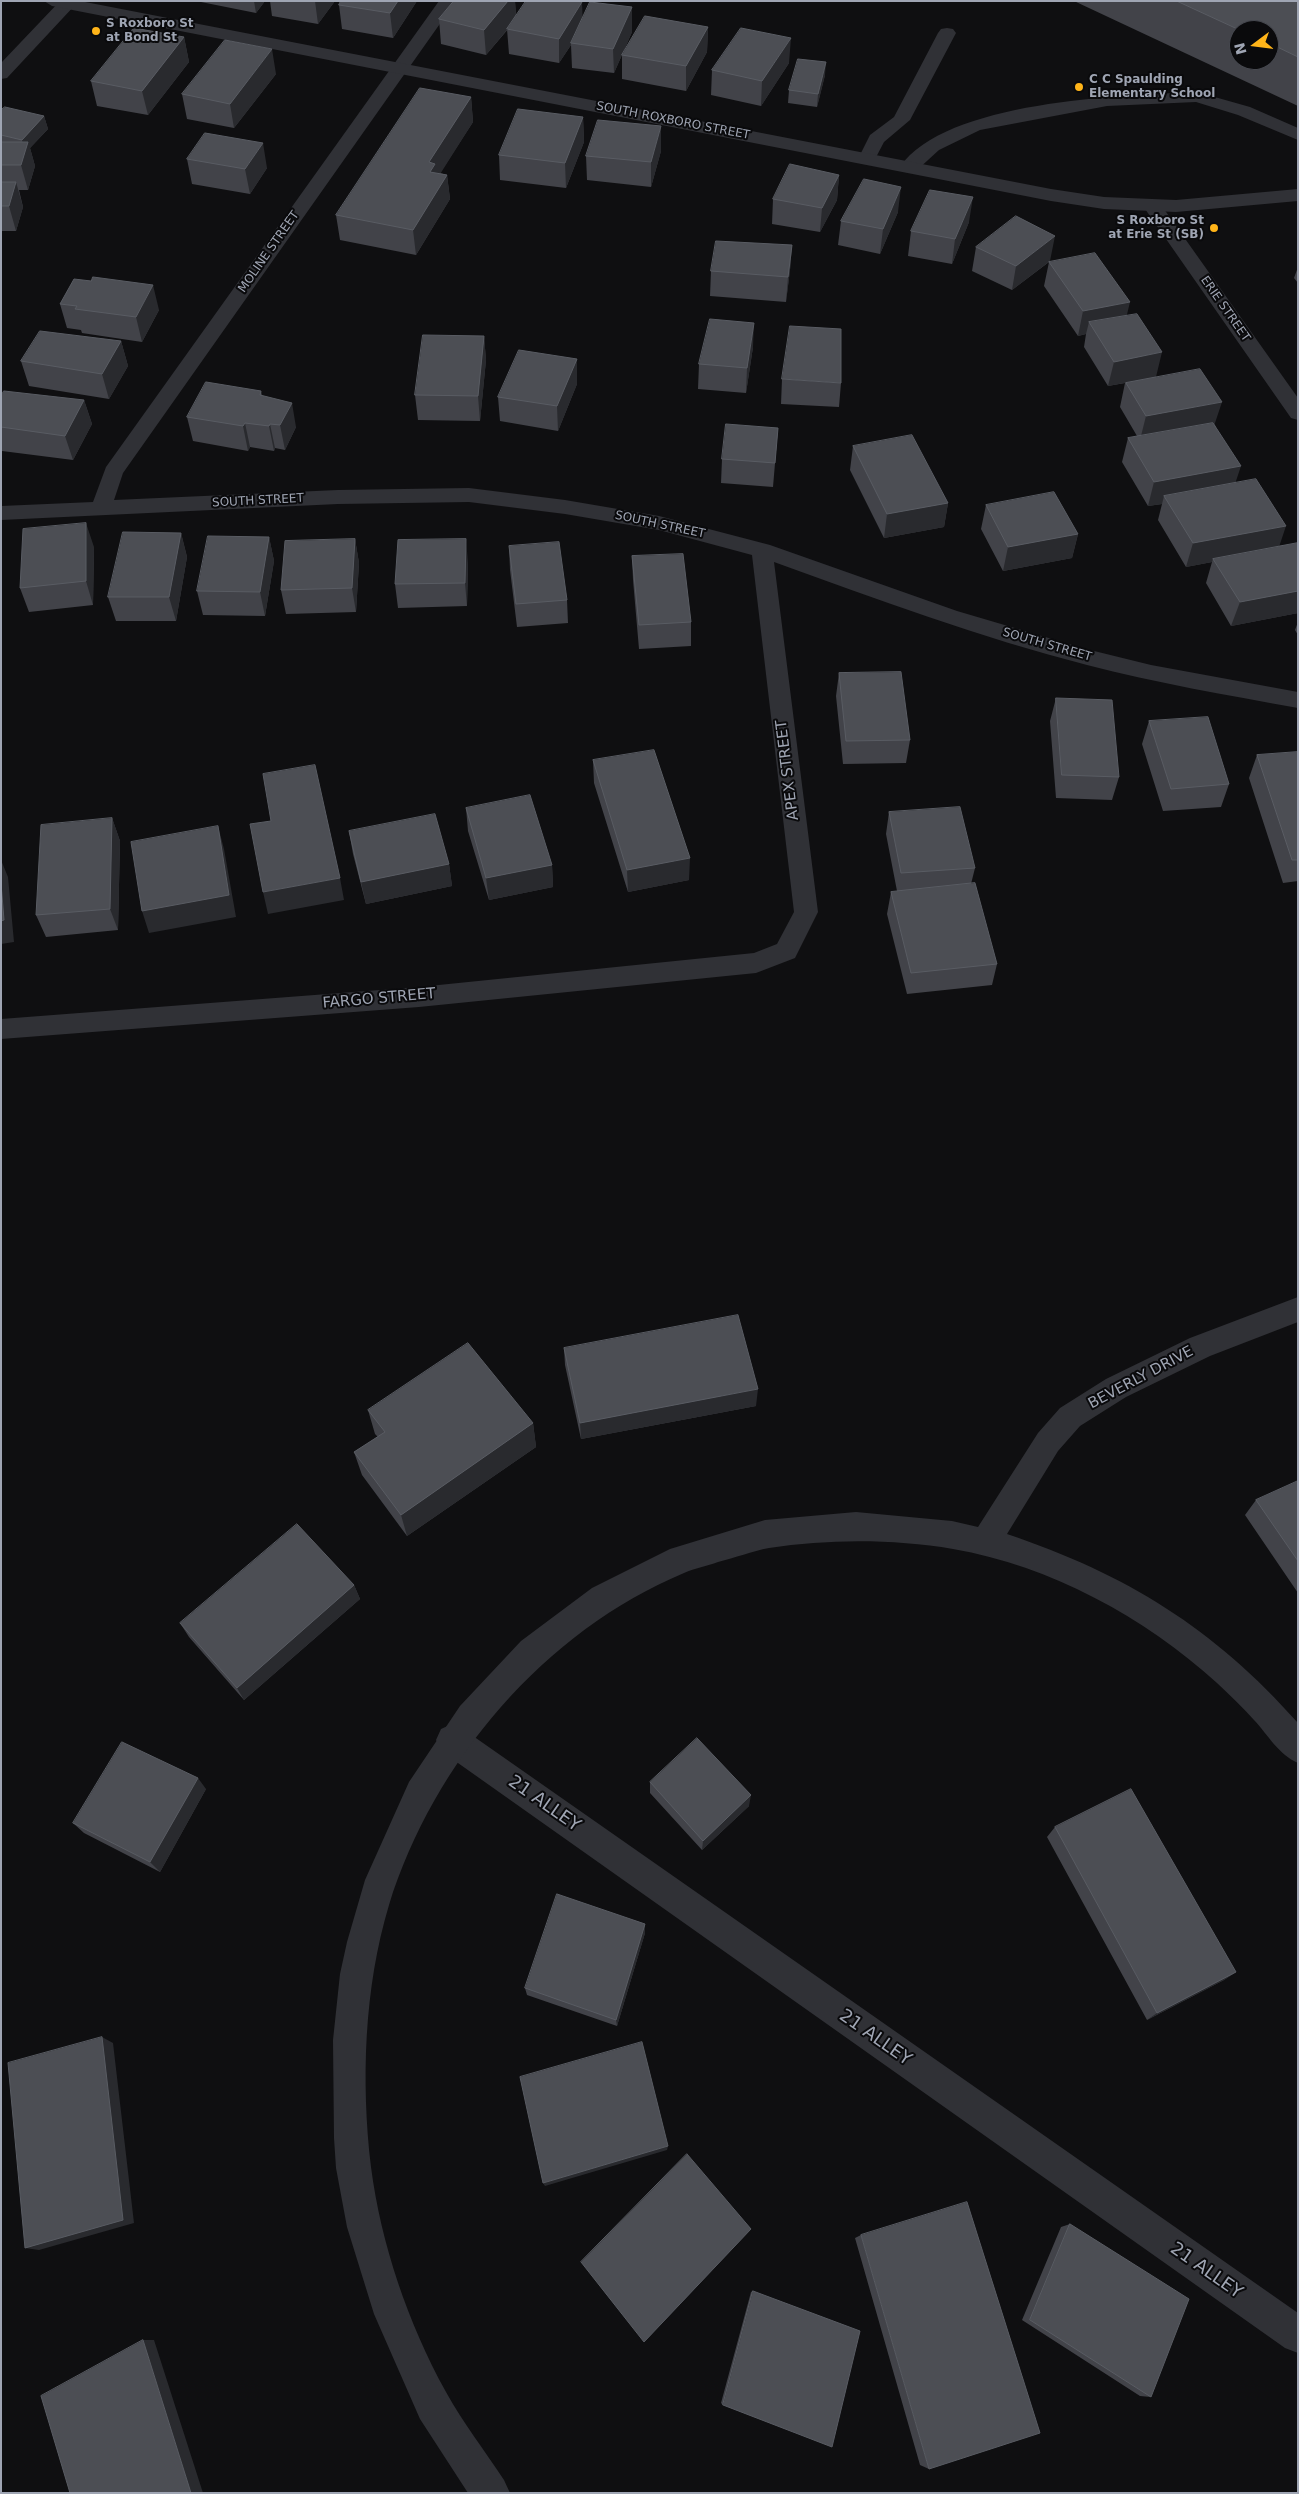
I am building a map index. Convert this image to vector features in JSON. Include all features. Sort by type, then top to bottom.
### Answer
[{"type":"street","name":"MOLINE STREET","points":[[101,508],[113,472],[448,1]]},
{"type":"street","name":"SOUTH ROXBORO STREET","points":[[59,3],[1051,195],[1104,203],[1152,206],[1201,206],[1298,195]]},
{"type":"street","points":[[1,74],[59,3]]},
{"type":"street","points":[[867,159],[876,139],[901,120],[947,32]]},
{"type":"street","points":[[909,167],[933,146],[974,126],[1029,114],[1108,101],[1185,96],[1204,98],[1244,110],[1298,135]]},
{"type":"street","name":"ERIE STREET","points":[[1152,206],[1298,413]]},
{"type":"street","name":"SOUTH STREET","points":[[1,513],[338,496],[469,495],[565,507],[658,523],[762,550],[949,616],[1084,657],[1151,673],[1298,700]]},
{"type":"street","name":"APEX STREET","points":[[756,963],[786,951],[806,912],[762,550]]},
{"type":"street","name":"FARGO STREET","points":[[1,1029],[418,997],[756,963]]},
{"type":"street","name":"BEVERLY DRIVE","points":[[986,1541],[1048,1442],[1070,1416],[1116,1388],[1200,1347],[1298,1309]]},
{"type":"street","points":[[492,2493],[435,2410],[394,2322],[365,2232],[351,2140],[349,2050],[361,1955],[383,1874],[412,1808],[452,1740],[496,1685],[547,1638],[602,1598],[661,1566],[722,1545],[787,1530],[844,1526],[919,1528],[986,1541],[1038,1557],[1090,1579],[1140,1606],[1188,1639],[1234,1677],[1276,1720],[1298,1747]]},
{"type":"street","name":"21 ALLEY","points":[[452,1740],[1298,2335]]},
{"type":"building","points":[[341,1],[398,1],[390,13],[339,5]]},
{"type":"building","points":[[454,1],[508,1],[484,30],[439,19]]},
{"type":"building","points":[[526,1],[582,2],[559,39],[507,29]]},
{"type":"building","points":[[1177,1],[1298,1],[1298,57],[1279,48],[1279,20],[1229,20],[1229,25]]},
{"type":"building","points":[[590,2],[632,7],[613,49],[571,43]]},
{"type":"building","points":[[645,16],[708,27],[686,66],[622,55]]},
{"type":"building","points":[[134,28],[184,37],[142,91],[91,81]]},
{"type":"building","points":[[741,28],[791,38],[762,81],[712,70]]},
{"type":"building","points":[[225,40],[272,49],[230,104],[182,94]]},
{"type":"building","points":[[798,59],[826,62],[818,94],[789,90]]},
{"type":"building","points":[[420,88],[471,97],[429,162],[435,164],[430,172],[447,175],[413,230],[336,215]]},
{"type":"building","points":[[5,107],[44,116],[22,140],[1,135],[1,110]]},
{"type":"building","points":[[518,109],[583,117],[565,163],[499,155]]},
{"type":"building","points":[[598,120],[661,126],[651,162],[586,156]]},
{"type":"building","points":[[205,133],[263,143],[245,169],[187,159]]},
{"type":"building","points":[[1,142],[28,142],[21,165],[1,165]]},
{"type":"building","points":[[790,164],[839,175],[822,208],[773,199]]},
{"type":"building","points":[[864,179],[901,187],[883,229],[841,221]]},
{"type":"building","points":[[1,182],[16,182],[9,206],[1,206]]},
{"type":"building","points":[[930,190],[973,197],[955,239],[911,231]]},
{"type":"building","points":[[1016,216],[1055,236],[1016,266],[976,247]]},
{"type":"building","points":[[716,241],[792,245],[788,277],[711,271]]},
{"type":"building","points":[[1095,253],[1130,302],[1083,311],[1049,262]]},
{"type":"building","points":[[93,277],[153,285],[136,317],[75,309],[77,306],[60,304],[74,279],[91,281]]},
{"type":"building","points":[[1137,314],[1162,352],[1114,362],[1089,322]]},
{"type":"building","points":[[710,319],[754,323],[747,368],[699,364]]},
{"type":"building","points":[[790,326],[841,329],[841,383],[782,379]]},
{"type":"building","points":[[40,331],[121,341],[102,374],[21,361]]},
{"type":"building","points":[[423,335],[484,336],[478,396],[415,395]]},
{"type":"building","points":[[519,350],[577,359],[557,406],[498,397]]},
{"type":"building","points":[[1200,369],[1222,402],[1146,416],[1126,383]]},
{"type":"building","points":[[206,382],[261,391],[260,395],[292,403],[280,425],[270,424],[269,426],[245,423],[243,426],[187,417]]},
{"type":"building","points":[[4,391],[84,400],[65,436],[1,427],[1,396]]},
{"type":"building","points":[[1213,423],[1241,466],[1154,482],[1128,438]]},
{"type":"building","points":[[726,424],[778,428],[775,463],[722,459]]},
{"type":"building","points":[[912,435],[948,503],[887,514],[853,446]]},
{"type":"building","points":[[1256,479],[1286,526],[1193,543],[1164,496]]},
{"type":"building","points":[[1054,492],[1078,534],[1008,547],[986,505]]},
{"type":"building","points":[[86,523],[86,581],[20,588],[23,529]]},
{"type":"building","points":[[123,532],[181,533],[169,597],[108,597]]},
{"type":"building","points":[[208,536],[269,537],[260,592],[197,591]]},
{"type":"building","points":[[355,539],[352,588],[281,590],[285,541]]},
{"type":"building","points":[[466,539],[465,583],[395,584],[398,540]]},
{"type":"building","points":[[559,542],[567,600],[516,604],[509,546]]},
{"type":"building","points":[[1298,543],[1298,591],[1240,602],[1213,559]]},
{"type":"building","points":[[683,554],[691,622],[639,625],[632,556]]},
{"type":"building","points":[[901,672],[910,740],[846,741],[839,673]]},
{"type":"building","points":[[1056,698],[1112,700],[1119,777],[1062,775]]},
{"type":"building","points":[[1208,717],[1229,784],[1171,789],[1149,721]]},
{"type":"building","points":[[654,750],[690,858],[627,870],[593,760]]},
{"type":"building","points":[[1298,752],[1298,860],[1292,860],[1257,755]]},
{"type":"building","points":[[315,765],[340,878],[263,892],[250,824],[271,821],[263,774]]},
{"type":"building","points":[[530,795],[552,865],[486,878],[466,808]]},
{"type":"building","points":[[960,807],[975,868],[901,873],[889,812]]},
{"type":"building","points":[[435,814],[449,864],[361,882],[349,831]]},
{"type":"building","points":[[112,818],[110,909],[36,915],[41,825]]},
{"type":"building","points":[[218,826],[229,895],[142,911],[131,842]]},
{"type":"building","points":[[1,883],[4,920],[1,921]]},
{"type":"building","points":[[975,883],[997,964],[911,973],[891,892]]},
{"type":"building","points":[[738,1315],[758,1389],[580,1423],[564,1348]]},
{"type":"building","points":[[468,1343],[533,1423],[401,1515],[354,1452],[385,1432],[368,1410]]},
{"type":"building","points":[[1298,1481],[1298,1561],[1256,1500]]},
{"type":"building","points":[[297,1524],[354,1585],[237,1688],[180,1623]]},
{"type":"building","points":[[697,1738],[751,1795],[703,1841],[650,1782]]},
{"type":"building","points":[[122,1742],[198,1778],[150,1862],[73,1823]]},
{"type":"building","points":[[1131,1789],[1236,1972],[1157,2013],[1055,1827]]},
{"type":"building","points":[[557,1894],[645,1924],[616,2020],[525,1988]]},
{"type":"building","points":[[102,2037],[123,2220],[25,2248],[8,2063]]},
{"type":"building","points":[[642,2042],[668,2146],[543,2183],[520,2077]]},
{"type":"building","points":[[687,2154],[751,2229],[644,2342],[581,2262]]},
{"type":"building","points":[[967,2202],[1040,2433],[929,2469],[861,2235]]},
{"type":"building","points":[[1070,2224],[1189,2299],[1151,2397],[1030,2320]]},
{"type":"building","points":[[753,2291],[860,2331],[832,2447],[723,2405]]},
{"type":"building","points":[[143,2340],[191,2493],[70,2493],[41,2396]]},
{"type":"place","name":"S Roxboro St at Bond St","points":[[96,31]]},
{"type":"place","name":"C C Spaulding Elementary School","points":[[1079,87]]},
{"type":"place","name":"S Roxboro St at Erie St (SB)","points":[[1214,228]]}]
